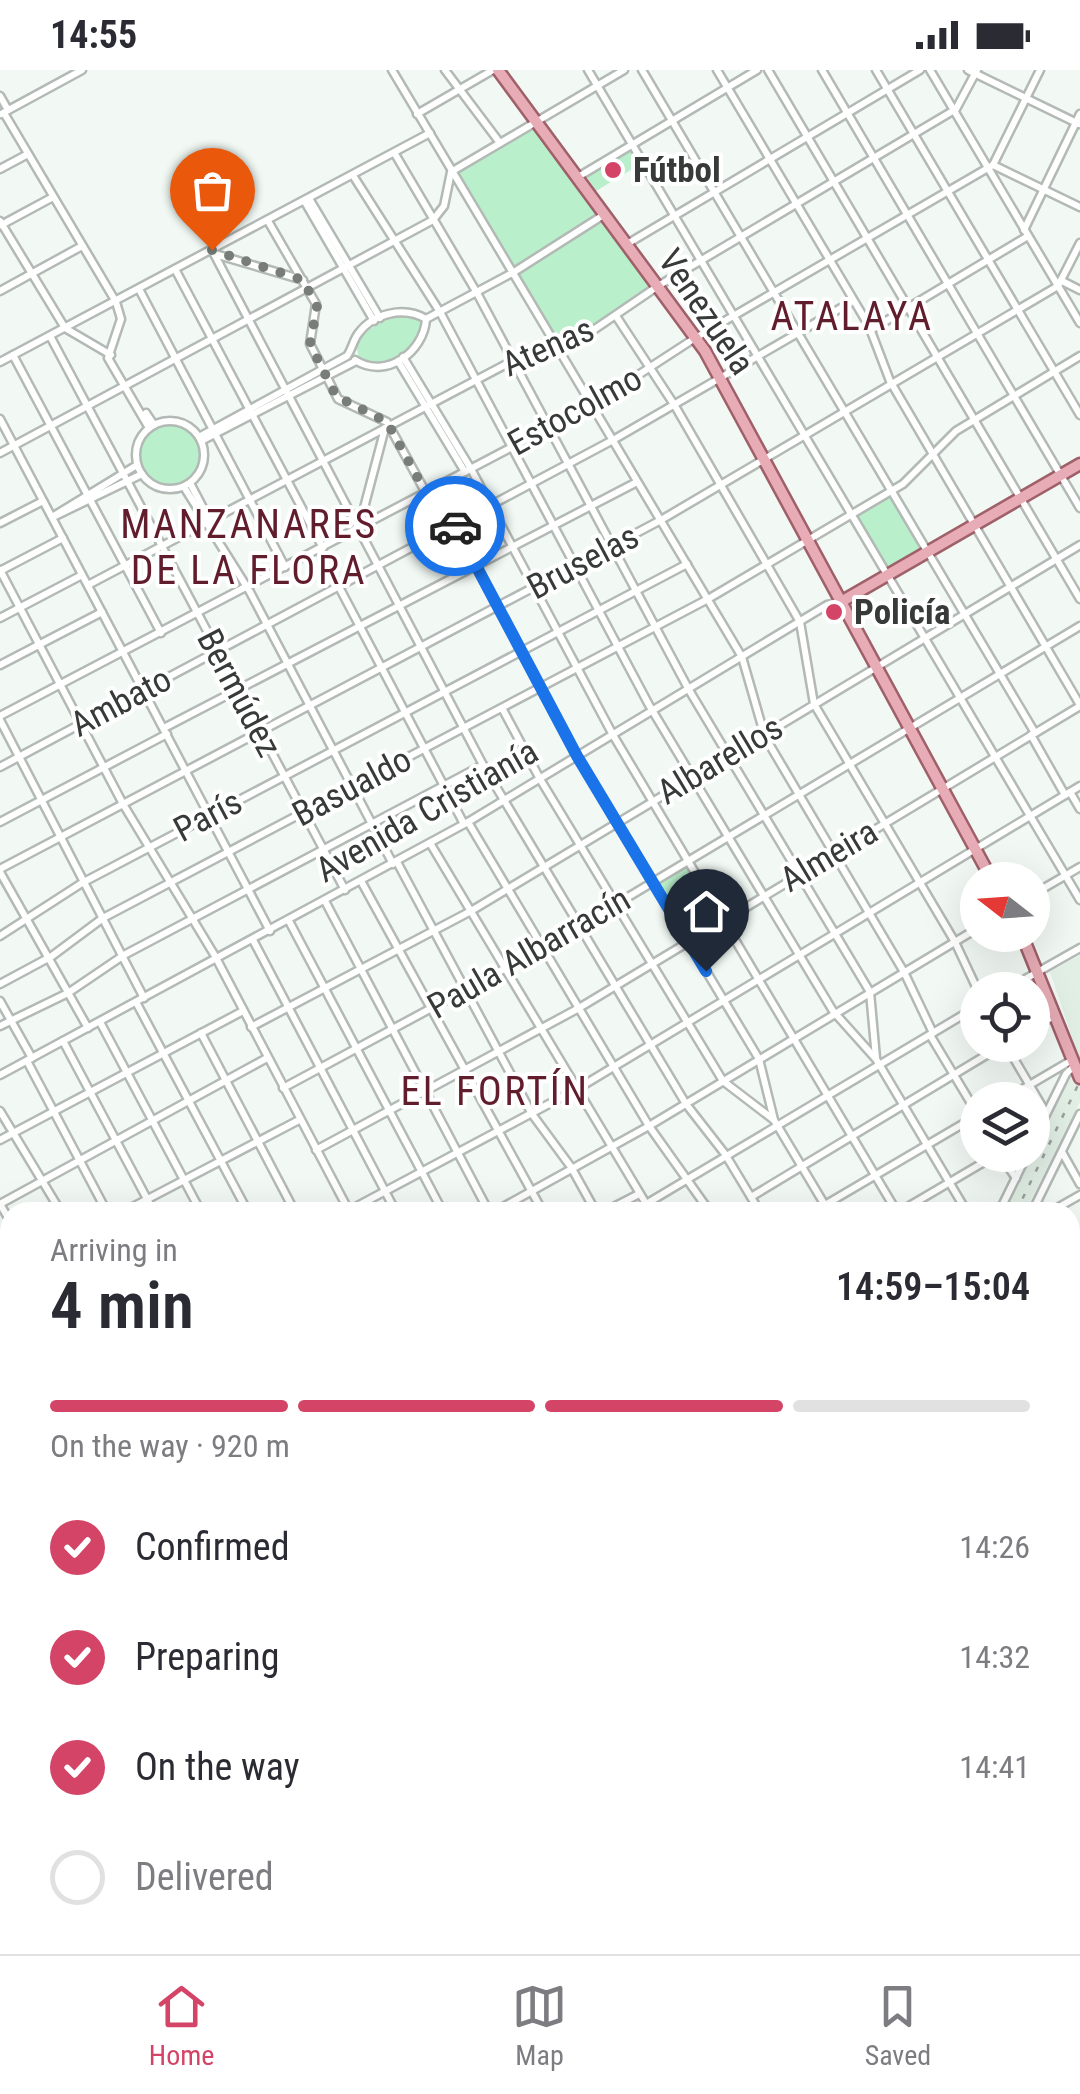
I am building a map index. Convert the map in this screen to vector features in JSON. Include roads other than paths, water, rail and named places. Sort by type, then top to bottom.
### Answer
[{"type":"main road","name":"Venezuela","points":[[495,70],[696,338],[982,862]]},
{"type":"main road","name":"Avenida Cristianía","points":[[840,604],[1080,464]]},
{"type":"main road","points":[[1031,952],[1080,1078]]},
{"type":"street","points":[[4,112],[69,73],[82,70]]},
{"type":"street","points":[[392,70],[742,657],[764,734],[904,972],[931,1034],[960,1084]]},
{"type":"street","points":[[445,70],[500,143]]},
{"type":"street","points":[[418,114],[495,70]]},
{"type":"street","points":[[588,70],[1080,900]]},
{"type":"street","points":[[0,453],[305,284],[434,220],[444,206],[446,177],[452,170],[624,70]]},
{"type":"street","points":[[642,70],[1080,809]]},
{"type":"street","points":[[717,70],[870,330],[892,385],[1080,706]]},
{"type":"street","points":[[578,176],[758,70]]},
{"type":"street","points":[[768,70],[1080,599]]},
{"type":"street","points":[[822,70],[1080,508]]},
{"type":"street","points":[[876,70],[1080,415]]},
{"type":"street","points":[[627,244],[920,70]]},
{"type":"street","points":[[930,70],[991,166],[1080,323]]},
{"type":"street","points":[[991,166],[1040,70]]},
{"type":"street","points":[[870,330],[1018,242],[1026,233],[1079,120],[973,71]]},
{"type":"street","name":"Atenas","points":[[88,585],[210,524],[513,360],[554,340],[587,334],[658,286],[954,111],[973,71]]},
{"type":"street","points":[[0,96],[4,112],[116,302],[121,319],[108,353]]},
{"type":"street","points":[[0,362],[430,134]]},
{"type":"street","points":[[0,169],[28,154]]},
{"type":"street","points":[[395,154],[477,293],[689,690],[870,992],[878,1062]]},
{"type":"street","points":[[991,166],[1080,207]]},
{"type":"street","name":"Estocolmo","points":[[0,718],[592,405],[696,338],[991,166]]},
{"type":"street","points":[[354,177],[440,312],[653,711],[835,1014],[878,1062],[961,1202]]},
{"type":"street","points":[[53,197],[1,224],[65,328],[108,353],[151,427]]},
{"type":"street","points":[[308,201],[377,319]]},
{"type":"street","points":[[200,439],[324,373],[356,361],[376,368],[401,359],[422,340],[426,320],[514,272],[605,214]]},
{"type":"street","points":[[268,221],[317,312],[310,344],[324,373],[341,402],[380,416],[426,493]]},
{"type":"street","points":[[1060,284],[1080,243]]},
{"type":"street","points":[[0,291],[82,246]]},
{"type":"street","points":[[213,252],[305,284]]},
{"type":"street","points":[[213,252],[358,517]]},
{"type":"street","points":[[175,270],[444,786],[649,1126],[704,1202]]},
{"type":"street","points":[[1060,284],[1080,290]]},
{"type":"street","name":"Bruselas","points":[[1,874],[60,837],[662,520],[1060,284]]},
{"type":"street","points":[[139,289],[285,567]]},
{"type":"street","name":"Ambato","points":[[0,767],[614,440],[853,301]]},
{"type":"street","points":[[324,373],[351,352],[359,333],[377,319],[407,312],[426,320]]},
{"type":"street","points":[[616,316],[675,406],[800,622],[814,704],[969,972]]},
{"type":"street","name":"Bermúdez","points":[[50,336],[345,890]]},
{"type":"street","points":[[351,352],[356,361]]},
{"type":"street","points":[[13,355],[161,633]]},
{"type":"street","points":[[708,599],[892,492],[934,456],[952,434],[1080,356]]},
{"type":"street","points":[[401,359],[491,505],[612,735],[892,1202]]},
{"type":"street","points":[[0,420],[270,931]]},
{"type":"street","points":[[178,422],[200,439],[202,466],[187,485],[163,489],[142,474],[137,465],[137,445],[151,427],[178,422]]},
{"type":"street","points":[[388,427],[358,517],[359,528],[504,801],[686,1104],[727,1156],[754,1202]]},
{"type":"street","points":[[125,478],[137,465]]},
{"type":"street","points":[[52,517],[125,478],[142,474]]},
{"type":"street","points":[[0,822],[237,689],[638,482]]},
{"type":"street","points":[[187,485],[288,662],[372,824],[434,930],[532,1114],[594,1202]]},
{"type":"street","points":[[435,488],[577,756],[759,1059],[776,1123],[823,1202]]},
{"type":"street","points":[[0,523],[43,500]]},
{"type":"street","points":[[63,538],[0,570],[124,804],[216,960],[344,1202]]},
{"type":"street","name":"Albarellos","points":[[251,1027],[470,911],[1080,545]]},
{"type":"street","name":"París","points":[[0,936],[28,922],[84,882],[686,564]]},
{"type":"street","points":[[0,618],[82,575]]},
{"type":"street","name":"Basualdo","points":[[0,984],[48,958],[104,918],[708,599]]},
{"type":"street","name":"Avenida Cristianía","points":[[0,1075],[466,823],[800,622],[840,604]]},
{"type":"street","points":[[0,665],[102,612]]},
{"type":"street","name":"Paula Albarracín","points":[[283,1088],[543,948],[1080,626]]},
{"type":"street","name":"Almeira","points":[[316,1150],[579,1008],[1080,706]]},
{"type":"street","points":[[502,708],[540,779],[723,1081],[776,1123]]},
{"type":"street","points":[[0,718],[124,955],[163,1054],[243,1202]]},
{"type":"street","points":[[0,1026],[68,993],[124,955],[484,765]]},
{"type":"street","points":[[364,1202],[577,1089],[1080,786]]},
{"type":"street","points":[[430,843],[645,1202]]},
{"type":"street","points":[[1050,884],[1080,866]]},
{"type":"street","points":[[1,874],[88,1028]]},
{"type":"street","points":[[361,881],[462,1072],[538,1202]]},
{"type":"street","points":[[325,901],[486,1202]]},
{"type":"street","points":[[289,921],[437,1202]]},
{"type":"street","points":[[512,1202],[649,1126],[960,939]]},
{"type":"street","points":[[253,940],[390,1202]]},
{"type":"street","points":[[1037,972],[1080,948]]},
{"type":"street","points":[[0,1000],[102,1202]]},
{"type":"street","points":[[0,1140],[243,1011]]},
{"type":"street","points":[[1050,1018],[1054,1016]]},
{"type":"street","points":[[650,1202],[878,1062],[960,1017]]},
{"type":"street","points":[[100,1022],[196,1202]]},
{"type":"street","points":[[200,1033],[290,1202]]},
{"type":"street","points":[[64,1042],[147,1200]]},
{"type":"street","points":[[3,1202],[267,1058]]},
{"type":"street","points":[[751,1196],[975,1062]]},
{"type":"street","points":[[1037,1082],[1073,1063]]},
{"type":"street","points":[[1050,1106],[1073,1063]]},
{"type":"street","points":[[0,1111],[55,1202]]},
{"type":"street","points":[[1037,1202],[1080,1114]]},
{"type":"street","points":[[143,1202],[299,1120]]},
{"type":"street","points":[[837,1202],[960,1126]]},
{"type":"street","points":[[1062,1152],[1080,1184]]},
{"type":"street","points":[[916,1202],[968,1172]]},
{"type":"street","points":[[1011,1172],[1016,1178]]},
{"type":"street","points":[[1002,1202],[1019,1172]]},
{"type":"street","points":[[622,1202],[639,1194]]},
{"type":"railway","points":[[1021,1202],[1080,1081]]},
{"type":"place","name":"Fútbol","points":[[613,170]]},
{"type":"place","name":"Policía","points":[[834,612]]},
{"type":"district","name":"ATALAYA","points":[[852,316]]},
{"type":"district","name":"MANZANARES DE LA FLORA","points":[[249,547]]},
{"type":"district","name":"EL FORTÍN","points":[[495,1091]]}]
